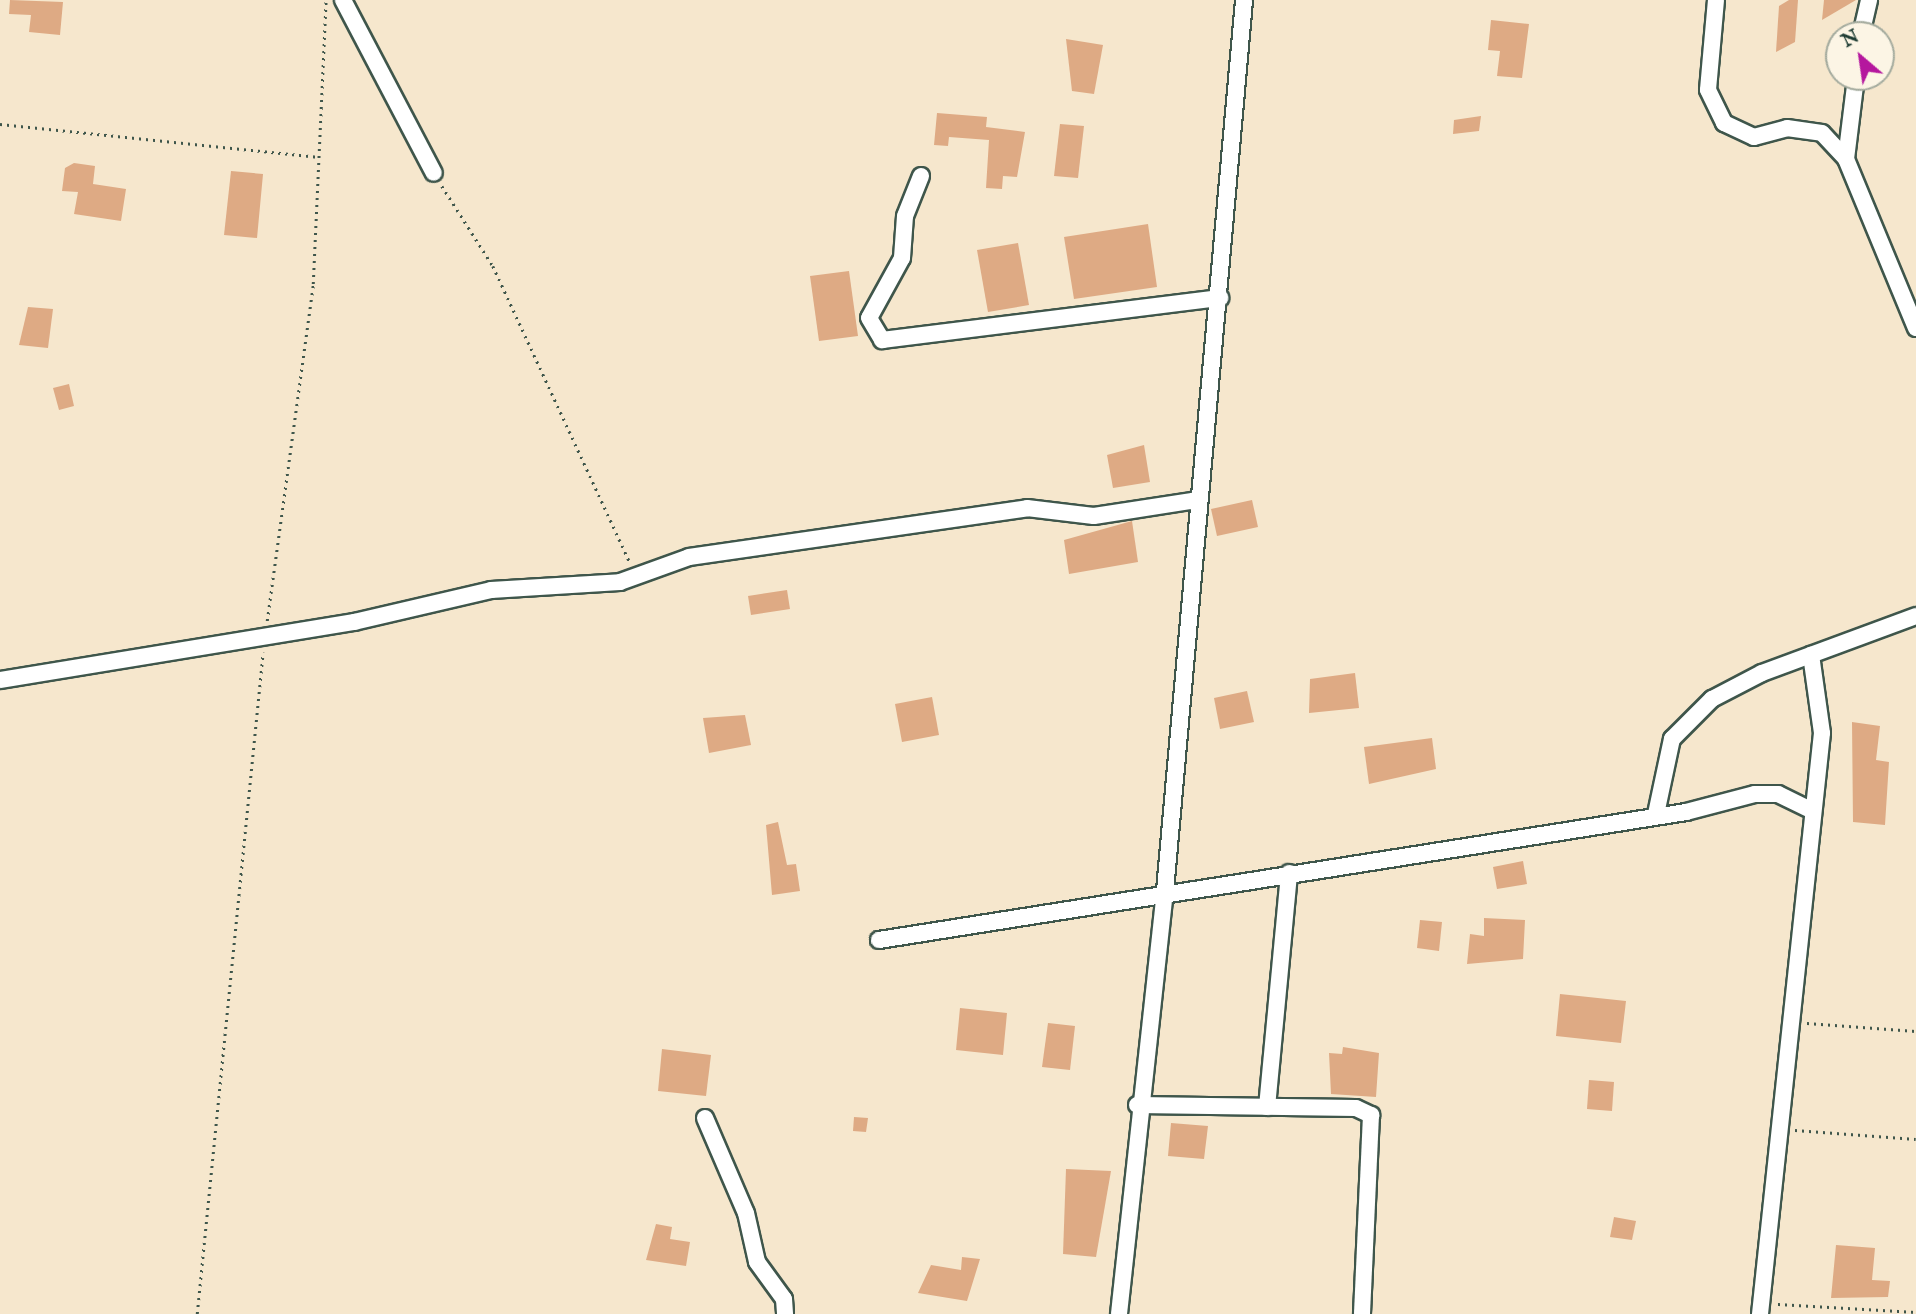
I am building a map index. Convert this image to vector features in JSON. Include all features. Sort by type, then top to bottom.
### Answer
[{"type":"street","points":[[343,0],[434,173]]},
{"type":"street","points":[[1119,1314],[1137,1105],[1148,1062],[1165,891],[1197,500],[1220,298],[1244,0]]},
{"type":"street","points":[[1716,0],[1708,90],[1724,123],[1754,136],[1787,128],[1822,133],[1846,159],[1916,328]]},
{"type":"street","points":[[1864,21],[1869,0]]},
{"type":"street","points":[[1846,159],[1854,91]]},
{"type":"street","points":[[921,176],[905,216],[902,258],[869,318],[882,340],[1220,298]]},
{"type":"street","points":[[0,680],[265,635],[491,590],[638,577],[689,557],[1027,508],[1094,516],[1197,500]]},
{"type":"street","points":[[1656,814],[1679,727],[1712,699],[1811,655],[1916,616]]},
{"type":"street","points":[[1760,1309],[1822,703],[1811,655]]},
{"type":"street","points":[[879,940],[1165,891],[1656,814],[1755,794],[1778,794],[1813,811]]},
{"type":"street","points":[[1267,1107],[1289,873]]},
{"type":"street","points":[[1137,1105],[1363,1109],[1374,1122],[1362,1314]]},
{"type":"street","points":[[705,1118],[746,1213],[757,1262],[785,1298],[785,1314]]},
{"type":"path","points":[[197,1314],[265,635],[313,284],[326,0]]},
{"type":"path","points":[[0,124],[319,157]]},
{"type":"path","points":[[434,173],[494,266],[638,577]]},
{"type":"path","points":[[1790,1022],[1916,1031]]},
{"type":"path","points":[[1778,1128],[1916,1139]]},
{"type":"path","points":[[1760,1309],[1916,1312]]},
{"type":"building","points":[[10,0],[63,2],[60,35],[29,32],[31,15],[9,14]]},
{"type":"building","points":[[1789,0],[1798,0],[1795,42],[1776,52],[1779,6]]},
{"type":"building","points":[[1824,0],[1856,0],[1822,20]]},
{"type":"building","points":[[1491,20],[1529,24],[1522,78],[1497,76],[1500,51],[1488,50]]},
{"type":"building","points":[[1066,39],[1103,45],[1094,94],[1072,91]]},
{"type":"building","points":[[937,113],[987,117],[986,127],[1025,132],[1017,177],[1003,176],[1002,189],[986,188],[989,140],[949,137],[948,146],[934,145]]},
{"type":"building","points":[[1481,116],[1479,131],[1453,134],[1454,120]]},
{"type":"building","points":[[1060,124],[1084,126],[1078,178],[1054,176]]},
{"type":"building","points":[[74,163],[95,166],[93,184],[126,189],[121,221],[74,214],[78,192],[62,191],[65,168]]},
{"type":"building","points":[[231,171],[263,174],[257,238],[224,235]]},
{"type":"building","points":[[1148,224],[1157,287],[1074,299],[1064,237]]},
{"type":"building","points":[[1018,243],[1029,305],[988,312],[977,250]]},
{"type":"building","points":[[849,271],[858,336],[819,341],[810,276]]},
{"type":"building","points":[[28,307],[53,309],[48,348],[19,345]]},
{"type":"building","points":[[69,384],[74,406],[59,410],[53,388]]},
{"type":"building","points":[[1144,445],[1150,482],[1113,488],[1107,455]]},
{"type":"building","points":[[1252,500],[1258,527],[1217,536],[1211,509]]},
{"type":"building","points":[[1132,521],[1138,562],[1069,574],[1064,540]]},
{"type":"building","points":[[787,590],[790,609],[751,615],[748,596]]},
{"type":"building","points":[[1355,673],[1359,708],[1309,713],[1310,679]]},
{"type":"building","points":[[1247,691],[1254,722],[1220,729],[1214,698]]},
{"type":"building","points":[[932,697],[939,735],[902,742],[895,704]]},
{"type":"building","points":[[745,715],[751,745],[709,753],[703,718]]},
{"type":"building","points":[[1852,722],[1880,726],[1876,760],[1889,762],[1885,825],[1853,822]]},
{"type":"building","points":[[1432,738],[1436,769],[1369,784],[1364,747]]},
{"type":"building","points":[[778,822],[787,865],[796,864],[800,891],[772,895],[766,825]]},
{"type":"building","points":[[1523,861],[1527,884],[1497,889],[1493,867]]},
{"type":"building","points":[[1484,918],[1525,920],[1523,959],[1467,964],[1470,934],[1484,936]]},
{"type":"building","points":[[1420,920],[1442,922],[1439,951],[1417,948]]},
{"type":"building","points":[[1560,994],[1626,1001],[1621,1043],[1556,1036]]},
{"type":"building","points":[[960,1008],[1007,1013],[1003,1055],[956,1050]]},
{"type":"building","points":[[1048,1023],[1075,1026],[1070,1070],[1042,1067]]},
{"type":"building","points":[[1343,1047],[1379,1053],[1376,1097],[1331,1094],[1329,1053],[1342,1054]]},
{"type":"building","points":[[662,1049],[711,1055],[706,1096],[658,1091]]},
{"type":"building","points":[[1589,1080],[1614,1082],[1612,1111],[1587,1109]]},
{"type":"building","points":[[854,1117],[868,1118],[866,1132],[853,1131]]},
{"type":"building","points":[[1171,1123],[1208,1126],[1204,1159],[1168,1156]]},
{"type":"building","points":[[1066,1169],[1111,1171],[1096,1257],[1063,1254]]},
{"type":"building","points":[[1614,1217],[1636,1221],[1632,1240],[1610,1237]]},
{"type":"building","points":[[656,1224],[672,1227],[670,1239],[690,1242],[686,1266],[646,1260]]},
{"type":"building","points":[[1836,1245],[1875,1248],[1872,1280],[1890,1281],[1888,1297],[1831,1298]]},
{"type":"building","points":[[962,1257],[980,1259],[967,1301],[918,1293],[931,1265],[961,1270]]}]
